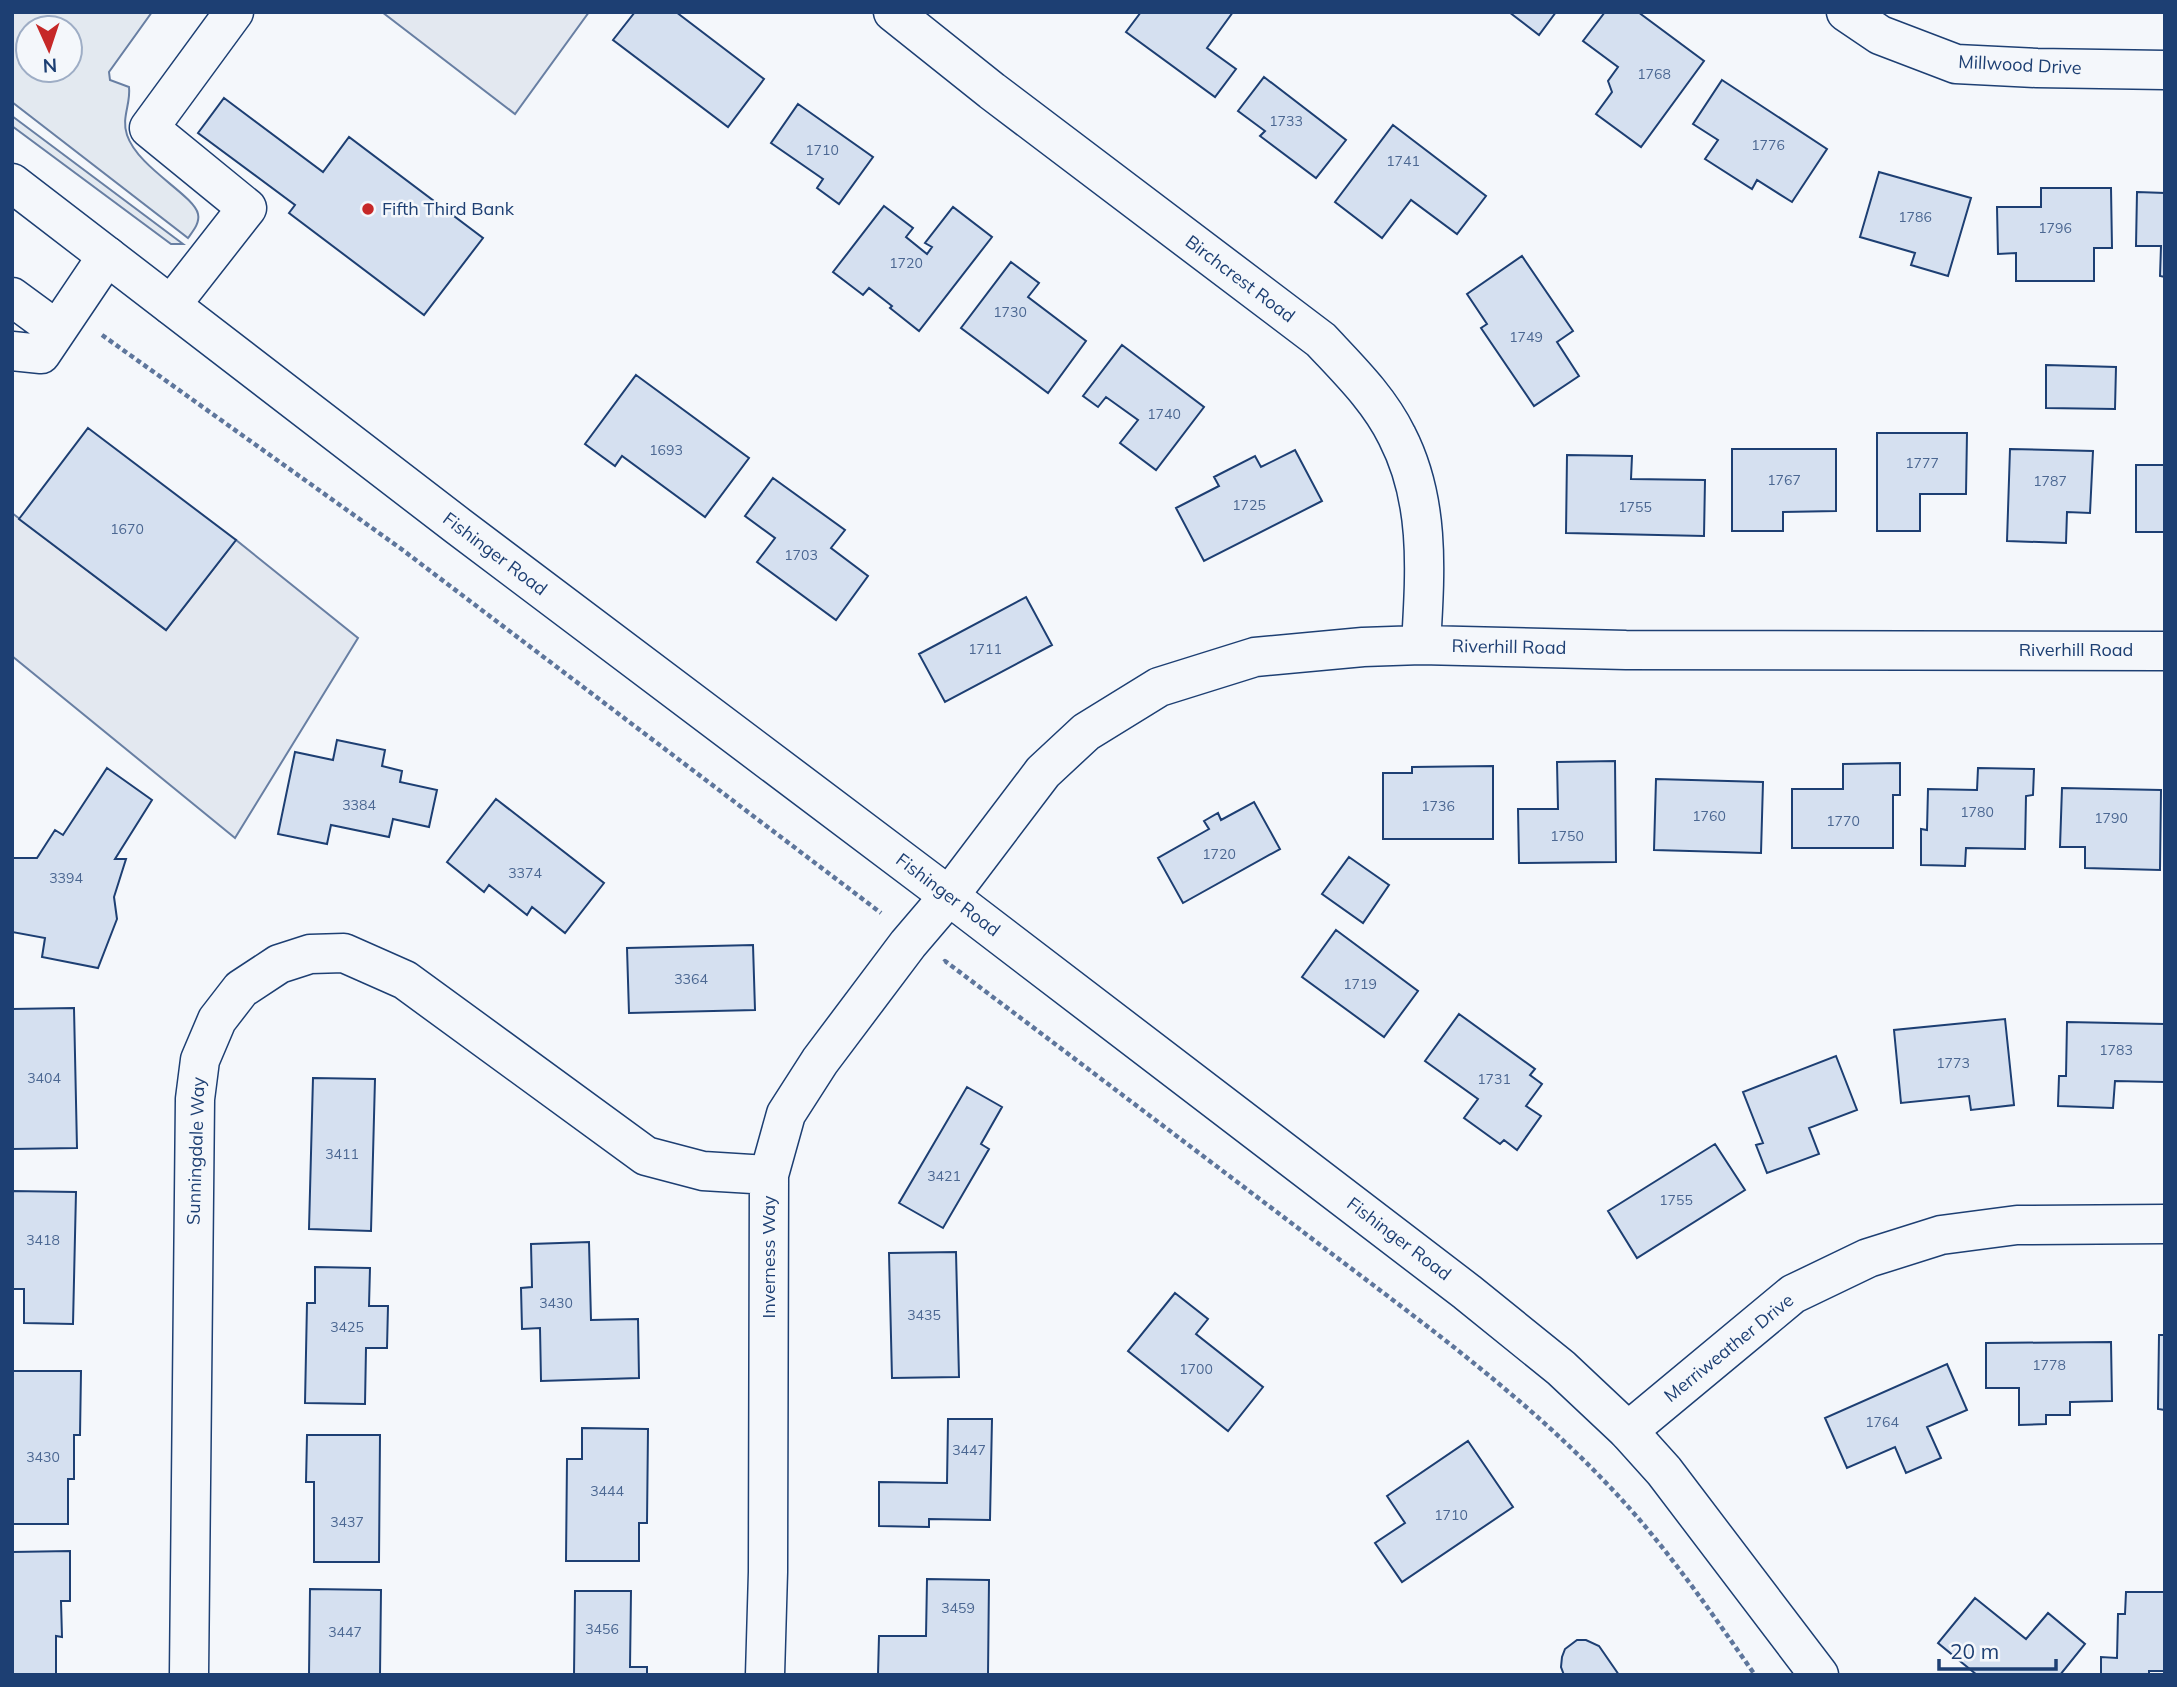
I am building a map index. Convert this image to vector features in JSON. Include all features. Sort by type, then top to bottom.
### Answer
[{"type":"street","points":[[171,305],[247,208],[149,128],[234,12]]},
{"type":"street","name":"Birchcrest Road","points":[[893,12],[992,91],[1321,340],[1365,387],[1397,436],[1416,492],[1426,554],[1421,645]]},
{"type":"street","name":"Millwood Drive","points":[[1846,12],[1880,35],[1956,64],[2165,70]]},
{"type":"street","name":"Fishinger Road","points":[[12,183],[458,526],[949,896],[1467,1292],[1561,1368],[1628,1431],[1664,1471],[1819,1675]]},
{"type":"street","points":[[12,351],[41,354],[107,256]]},
{"type":"street","points":[[12,297],[64,320]]},
{"type":"street","name":"Riverhill Road","points":[[949,896],[1043,772],[1086,732],[1159,687],[1255,657],[1363,647],[1421,645],[1626,650],[2165,651]]},
{"type":"street","name":"Inverness Way","points":[[765,1675],[768,1572],[769,1175],[786,1114],[820,1061],[908,944],[949,896]]},
{"type":"street","name":"Sunningdale Way","points":[[189,1675],[195,1098],[200,1060],[216,1020],[241,989],[279,964],[310,954],[344,953],[405,980],[646,1156],[703,1171],[769,1175]]},
{"type":"street","name":"Merriweather Drive","points":[[1628,1431],[1793,1294],[1868,1258],[1941,1235],[2017,1225],[2165,1224]]},
{"type":"path","points":[[64,320],[400,548],[871,903],[881,911],[874,922]]},
{"type":"path","points":[[937,972],[945,961],[1497,1381],[1551,1429],[1622,1500],[1676,1564],[1755,1675]]},
{"type":"shaded area","points":[[12,12],[152,12],[109,72],[110,80],[129,87],[125,129],[133,147],[142,159],[187,198],[198,214],[197,224],[188,238],[12,102]]},
{"type":"shaded area","points":[[382,12],[589,12],[515,114]]},
{"type":"shaded area","points":[[12,116],[183,244],[171,244],[12,126]]},
{"type":"shaded area","points":[[12,513],[166,630],[236,540],[358,638],[235,838],[12,656]]},
{"type":"building","points":[[635,12],[676,12],[764,79],[728,127],[613,40]]},
{"type":"building","points":[[1141,12],[1233,12],[1207,48],[1236,69],[1215,97],[1126,32]]},
{"type":"building","points":[[1509,12],[1556,12],[1539,35]]},
{"type":"building","points":[[1605,12],[1638,12],[1704,61],[1641,147],[1596,114],[1612,92],[1608,81],[1618,67],[1583,41]]},
{"type":"building","points":[[1264,77],[1346,140],[1316,178],[1260,136],[1265,131],[1238,111]]},
{"type":"building","points":[[1722,80],[1827,149],[1792,202],[1757,180],[1752,189],[1705,159],[1718,140],[1693,124]]},
{"type":"building","name":"Fifth Third Bank","points":[[224,98],[323,172],[349,137],[483,238],[424,315],[289,213],[295,205],[198,133]]},
{"type":"building","points":[[798,104],[873,157],[839,204],[817,188],[823,179],[771,143]]},
{"type":"building","points":[[1393,125],[1486,196],[1457,234],[1411,200],[1382,238],[1335,202]]},
{"type":"building","points":[[1879,172],[1971,198],[1948,276],[1911,265],[1915,253],[1860,237]]},
{"type":"building","points":[[2041,188],[2111,188],[2112,248],[2094,248],[2094,281],[2016,281],[2016,253],[1998,254],[1997,207],[2041,207]]},
{"type":"building","points":[[2137,192],[2165,193],[2165,277],[2160,276],[2161,246],[2136,246]]},
{"type":"building","points":[[884,206],[913,228],[906,237],[927,254],[932,247],[925,243],[953,207],[992,237],[919,331],[869,288],[863,295],[833,272]]},
{"type":"building","points":[[1522,256],[1573,331],[1557,342],[1579,376],[1534,406],[1481,328],[1487,324],[1467,294]]},
{"type":"building","points":[[1011,262],[1039,283],[1028,297],[1086,341],[1048,393],[961,328]]},
{"type":"building","points":[[1122,345],[1204,407],[1156,470],[1120,443],[1138,420],[1106,397],[1098,407],[1083,396]]},
{"type":"building","points":[[2046,365],[2116,367],[2115,409],[2046,408]]},
{"type":"building","points":[[636,375],[749,458],[705,517],[622,456],[615,466],[585,444]]},
{"type":"building","points":[[88,428],[236,540],[166,630],[19,519]]},
{"type":"building","points":[[1877,433],[1967,433],[1966,494],[1920,494],[1920,531],[1877,531]]},
{"type":"building","points":[[1732,449],[1836,449],[1836,511],[1783,512],[1783,531],[1732,531]]},
{"type":"building","points":[[2010,449],[2093,451],[2090,513],[2067,512],[2066,543],[2007,541]]},
{"type":"building","points":[[1295,450],[1322,501],[1204,561],[1176,508],[1219,486],[1214,477],[1255,456],[1261,467]]},
{"type":"building","points":[[1567,455],[1632,456],[1631,479],[1705,480],[1704,536],[1566,533]]},
{"type":"building","points":[[2136,465],[2165,465],[2165,532],[2136,532]]},
{"type":"building","points":[[773,478],[845,530],[831,548],[868,576],[836,620],[757,562],[775,538],[745,516]]},
{"type":"building","points":[[1026,597],[1052,645],[945,702],[919,654]]},
{"type":"building","points":[[337,740],[385,750],[382,766],[402,771],[400,782],[437,790],[429,827],[393,819],[389,837],[331,825],[327,844],[278,834],[295,752],[333,760]]},
{"type":"building","points":[[1615,761],[1616,862],[1519,863],[1518,809],[1558,809],[1557,762]]},
{"type":"building","points":[[1900,763],[1900,795],[1893,795],[1893,848],[1792,848],[1792,789],[1843,789],[1843,764]]},
{"type":"building","points":[[1493,766],[1493,839],[1383,839],[1383,773],[1412,773],[1412,767]]},
{"type":"building","points":[[107,768],[152,800],[115,859],[126,859],[114,897],[117,919],[98,968],[42,957],[45,938],[12,932],[12,858],[37,858],[55,830],[63,835]]},
{"type":"building","points":[[1978,768],[2034,769],[2033,795],[2026,796],[2025,849],[1966,848],[1965,866],[1921,865],[1921,829],[1927,830],[1928,789],[1977,790]]},
{"type":"building","points":[[1656,779],[1763,782],[1761,853],[1654,850]]},
{"type":"building","points":[[2062,788],[2161,790],[2160,870],[2085,868],[2085,847],[2060,847]]},
{"type":"building","points":[[496,799],[604,883],[565,933],[532,907],[527,915],[489,885],[484,892],[447,862]]},
{"type":"building","points":[[1254,802],[1280,849],[1183,903],[1158,858],[1209,829],[1204,821],[1218,813],[1221,820]]},
{"type":"building","points":[[1349,857],[1389,885],[1363,923],[1322,894]]},
{"type":"building","points":[[1336,930],[1418,991],[1384,1037],[1302,977]]},
{"type":"building","points":[[753,945],[755,1010],[629,1013],[627,948]]},
{"type":"building","points":[[74,1008],[77,1148],[12,1149],[12,1009]]},
{"type":"building","points":[[1459,1014],[1535,1069],[1530,1075],[1542,1084],[1526,1106],[1541,1116],[1517,1150],[1504,1140],[1500,1144],[1464,1118],[1478,1099],[1425,1061]]},
{"type":"building","points":[[2005,1019],[2014,1105],[1971,1110],[1969,1096],[1901,1103],[1894,1030]]},
{"type":"building","points":[[2067,1022],[2165,1024],[2165,1082],[2115,1081],[2113,1108],[2058,1106],[2059,1076],[2066,1076]]},
{"type":"building","points":[[1836,1056],[1857,1110],[1809,1128],[1819,1154],[1767,1173],[1756,1145],[1763,1143],[1743,1092]]},
{"type":"building","points":[[313,1078],[375,1079],[371,1231],[309,1229]]},
{"type":"building","points":[[967,1087],[1002,1107],[981,1144],[989,1149],[943,1228],[899,1203]]},
{"type":"building","points":[[1715,1144],[1745,1190],[1637,1258],[1608,1211]]},
{"type":"building","points":[[12,1191],[76,1192],[73,1324],[24,1323],[24,1289],[12,1289]]},
{"type":"building","points":[[589,1242],[591,1320],[638,1319],[639,1378],[541,1381],[540,1328],[522,1329],[521,1288],[532,1287],[531,1244]]},
{"type":"building","points":[[956,1252],[959,1377],[892,1378],[889,1253]]},
{"type":"building","points":[[315,1267],[370,1268],[369,1306],[388,1306],[387,1348],[366,1348],[365,1404],[305,1403],[307,1303],[315,1303]]},
{"type":"building","points":[[1175,1293],[1208,1319],[1196,1334],[1263,1387],[1228,1431],[1128,1351]]},
{"type":"building","points":[[2159,1335],[2165,1335],[2165,1410],[2158,1409]]},
{"type":"building","points":[[2111,1342],[2112,1401],[2070,1402],[2070,1415],[2046,1415],[2046,1424],[2019,1425],[2019,1388],[1986,1388],[1986,1343]]},
{"type":"building","points":[[1947,1364],[1967,1410],[1927,1427],[1941,1458],[1906,1473],[1895,1447],[1847,1468],[1825,1418]]},
{"type":"building","points":[[12,1371],[81,1371],[80,1435],[74,1435],[74,1479],[68,1479],[68,1524],[12,1524]]},
{"type":"building","points":[[948,1419],[992,1419],[990,1520],[929,1519],[929,1527],[879,1526],[879,1482],[947,1483]]},
{"type":"building","points":[[582,1428],[648,1429],[647,1523],[639,1523],[639,1561],[566,1561],[567,1459],[582,1459]]},
{"type":"building","points":[[307,1435],[380,1435],[379,1562],[314,1562],[314,1482],[306,1482]]},
{"type":"building","points":[[1468,1441],[1513,1507],[1402,1582],[1375,1543],[1405,1523],[1387,1496]]},
{"type":"building","points":[[70,1551],[70,1601],[61,1601],[62,1637],[56,1636],[56,1675],[12,1675],[12,1552]]},
{"type":"building","points":[[927,1579],[989,1580],[988,1675],[878,1675],[879,1636],[926,1636]]},
{"type":"building","points":[[310,1589],[381,1590],[380,1675],[309,1675]]},
{"type":"building","points":[[575,1591],[631,1591],[630,1667],[647,1667],[647,1675],[574,1675]]},
{"type":"building","points":[[2126,1592],[2165,1592],[2165,1671],[2149,1671],[2149,1675],[2101,1675],[2101,1657],[2117,1658],[2118,1614],[2125,1614]]},
{"type":"building","points":[[1975,1598],[2026,1639],[2048,1613],[2085,1644],[2060,1675],[1977,1675],[1938,1643]]},
{"type":"building","points":[[1577,1640],[1586,1640],[1599,1646],[1619,1675],[1564,1675],[1562,1657],[1565,1649]]},
{"type":"place","name":"Fifth Third Bank","points":[[368,209]]}]
